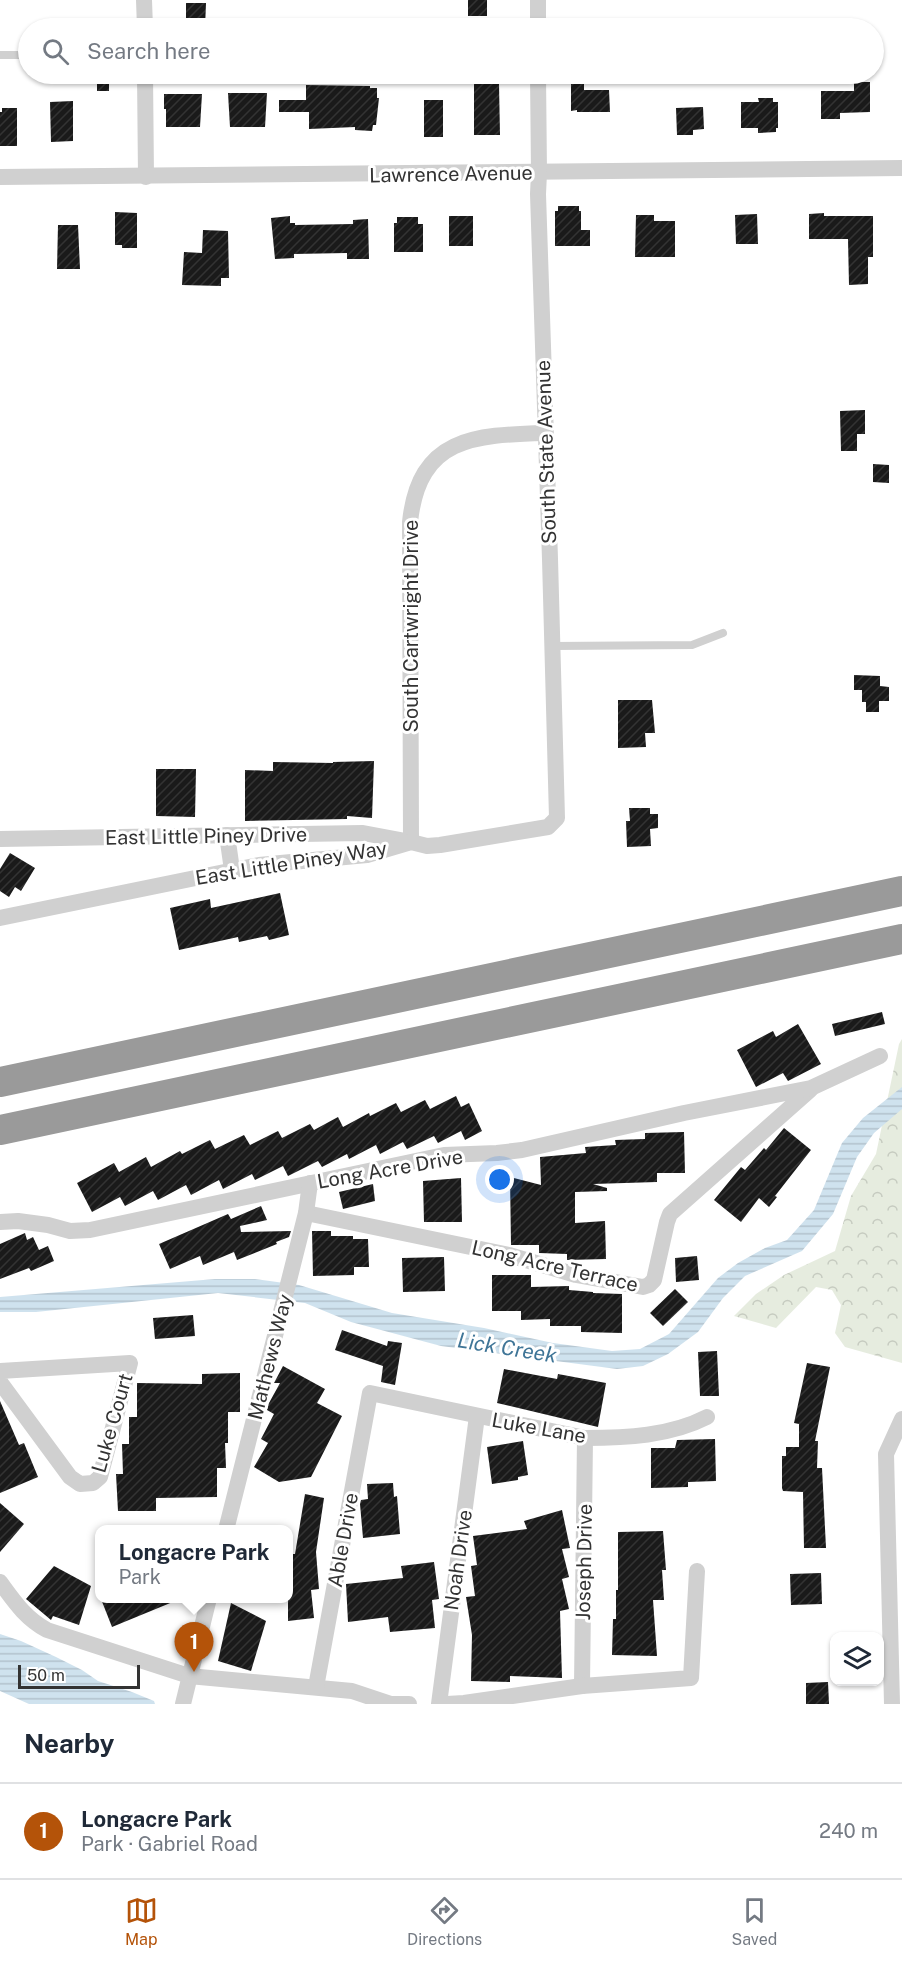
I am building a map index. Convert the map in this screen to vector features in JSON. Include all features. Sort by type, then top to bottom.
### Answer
[{"type":"highway","points":[[0,1082],[902,891]]},
{"type":"highway","points":[[0,1130],[902,939]]},
{"type":"street","points":[[144,0],[144,18]]},
{"type":"street","points":[[538,0],[538,18]]},
{"type":"street","points":[[145,84],[146,177]]},
{"type":"street","name":"South State Avenue","points":[[538,84],[538,194],[558,806],[557,818],[548,826]]},
{"type":"street","name":"Lawrence Avenue","points":[[0,177],[902,168]]},
{"type":"street","name":"South Cartwright Drive","points":[[411,842],[410,522],[412,501],[427,470],[442,453],[461,442],[498,434],[545,433]]},
{"type":"street","name":"East Little Piney Way","points":[[0,918],[232,870],[282,862],[368,855],[411,842],[427,846],[440,845],[548,826]]},
{"type":"street","name":"East Little Piney Drive","points":[[0,839],[363,833],[411,842]]},
{"type":"street","points":[[226,835],[232,870]]},
{"type":"street","name":"Long Acre Drive","points":[[0,1222],[33,1222],[48,1224],[62,1230],[82,1231],[444,1155],[497,1154],[522,1150],[684,1113],[811,1088],[880,1056]]},
{"type":"street","name":"Long Acre Terrace","points":[[306,1213],[509,1255],[576,1275],[647,1286],[654,1280],[666,1222],[670,1214],[811,1088]]},
{"type":"street","name":"Mathews Way","points":[[227,1525],[306,1213],[310,1184]]},
{"type":"street","name":"Luke Court","points":[[0,1371],[129,1363],[100,1477],[89,1484],[76,1483],[0,1382]]},
{"type":"street","name":"Luke Lane","points":[[370,1393],[585,1438],[647,1435],[670,1430],[707,1417]]},
{"type":"street","name":"Able Drive","points":[[316,1687],[370,1393]]},
{"type":"street","name":"Noah Drive","points":[[440,1704],[477,1416]]},
{"type":"street","points":[[892,1704],[886,1454],[902,1419]]},
{"type":"street","name":"Joseph Drive","points":[[582,1686],[585,1438]]},
{"type":"street","points":[[447,1704],[582,1686],[691,1678],[697,1571]]},
{"type":"street","points":[[0,1582],[21,1611],[47,1630],[189,1676],[352,1691],[391,1704],[409,1704]]},
{"type":"street","points":[[183,1704],[207,1603]]},
{"type":"lane","points":[[0,56],[18,55]]},
{"type":"lane","points":[[553,646],[692,645],[723,633]]},
{"type":"green space","points":[[902,1039],[902,1363],[845,1347],[835,1333],[841,1305],[832,1290],[816,1287],[776,1328],[734,1316],[756,1294],[784,1275],[835,1251],[851,1196],[876,1154],[899,1044]]},
{"type":"water","name":"Lick Creek","points":[[902,1087],[902,1109],[874,1133],[857,1157],[833,1214],[802,1251],[745,1276],[723,1298],[698,1332],[668,1354],[643,1366],[617,1369],[441,1346],[351,1322],[305,1303],[218,1293],[36,1312],[0,1312],[0,1297],[215,1279],[255,1279],[299,1285],[392,1313],[484,1328],[553,1343],[612,1351],[640,1349],[669,1334],[718,1278],[738,1263],[765,1248],[787,1240],[814,1210],[842,1143],[863,1118]]},
{"type":"water","points":[[0,1634],[56,1657],[98,1681],[132,1692],[154,1701],[155,1704],[29,1704],[0,1691]]},
{"type":"building","points":[[468,0],[487,0],[487,16],[468,16]]},
{"type":"building","points":[[186,3],[206,3],[205,18],[186,18]]},
{"type":"building","points":[[97,84],[109,84],[109,91],[97,91]]},
{"type":"building","points":[[474,84],[499,84],[500,135],[474,135]]},
{"type":"building","points":[[571,84],[584,84],[584,90],[609,90],[610,112],[571,111]]},
{"type":"building","points":[[854,84],[870,84],[870,112],[840,113],[840,119],[821,119],[821,91],[854,91]]},
{"type":"building","points":[[306,85],[377,88],[377,98],[379,98],[376,125],[373,125],[372,131],[355,130],[355,127],[309,129],[309,112],[279,112],[279,100],[306,100]]},
{"type":"building","points":[[228,93],[267,93],[265,127],[230,127]]},
{"type":"building","points":[[164,94],[202,94],[200,127],[166,127]]},
{"type":"building","points":[[758,98],[773,98],[773,102],[778,102],[776,132],[758,133],[758,128],[741,128],[741,102],[759,102]]},
{"type":"building","points":[[424,100],[443,100],[443,137],[424,137]]},
{"type":"building","points":[[73,101],[73,141],[51,142],[50,102]]},
{"type":"building","points":[[703,107],[704,129],[693,130],[693,135],[677,135],[676,108]]},
{"type":"building","points":[[2,108],[17,108],[17,146],[0,146]]},
{"type":"building","points":[[558,206],[579,206],[581,230],[590,230],[590,246],[555,246],[555,211],[558,211]]},
{"type":"building","points":[[115,212],[137,213],[137,248],[122,248],[122,245],[115,245]]},
{"type":"building","points":[[824,213],[824,216],[873,216],[873,257],[868,257],[868,284],[849,285],[848,239],[809,239],[809,214]]},
{"type":"building","points":[[757,214],[758,244],[736,244],[735,215]]},
{"type":"building","points":[[636,215],[654,215],[654,221],[675,221],[675,257],[635,257]]},
{"type":"building","points":[[290,216],[290,223],[295,223],[295,225],[353,224],[353,220],[368,219],[369,259],[347,259],[347,253],[294,254],[294,258],[275,259],[271,218]]},
{"type":"building","points":[[449,216],[473,216],[473,246],[449,246]]},
{"type":"building","points":[[397,217],[418,217],[418,224],[423,224],[423,252],[394,252],[394,223],[397,223]]},
{"type":"building","points":[[58,225],[78,225],[80,269],[57,269]]},
{"type":"building","points":[[203,230],[228,231],[229,278],[221,278],[221,286],[182,285],[184,252],[202,253]]},
{"type":"building","points":[[865,410],[865,434],[857,434],[857,451],[841,451],[840,411]]},
{"type":"building","points":[[873,464],[889,465],[889,483],[873,482]]},
{"type":"building","points":[[854,675],[880,676],[880,686],[889,687],[889,701],[879,701],[879,712],[866,712],[866,702],[862,702],[862,690],[854,690]]},
{"type":"building","points":[[618,700],[652,700],[655,733],[645,733],[646,747],[618,748]]},
{"type":"building","points":[[374,761],[372,818],[347,816],[347,819],[245,821],[245,770],[273,771],[273,762]]},
{"type":"building","points":[[156,769],[196,769],[195,817],[156,816]]},
{"type":"building","points":[[629,808],[650,808],[650,814],[658,814],[658,828],[650,829],[651,846],[627,847],[626,821],[630,821]]},
{"type":"building","points":[[10,853],[35,868],[21,891],[15,887],[9,897],[0,891],[0,869]]},
{"type":"building","points":[[280,893],[289,935],[269,940],[267,936],[239,942],[238,937],[179,950],[170,908],[210,899],[211,908]]},
{"type":"building","points":[[882,1012],[885,1024],[835,1036],[832,1024]]},
{"type":"building","points":[[798,1024],[821,1064],[788,1081],[783,1073],[756,1087],[737,1050],[773,1031],[776,1037]]},
{"type":"building","points":[[456,1096],[461,1107],[469,1103],[482,1131],[465,1140],[461,1131],[438,1143],[434,1136],[407,1149],[403,1142],[380,1154],[376,1145],[349,1159],[347,1154],[322,1167],[318,1161],[288,1176],[283,1166],[255,1180],[252,1174],[223,1189],[219,1180],[191,1195],[186,1185],[158,1200],[153,1191],[125,1206],[120,1197],[92,1212],[77,1183],[114,1163],[119,1172],[146,1157],[151,1167],[180,1151],[182,1154],[210,1140],[215,1149],[244,1135],[250,1145],[278,1131],[282,1138],[310,1124],[314,1130],[338,1117],[343,1127],[369,1113],[370,1116],[396,1103],[401,1112],[425,1100],[430,1109]]},
{"type":"building","points":[[784,1128],[811,1150],[769,1207],[759,1198],[741,1222],[714,1200],[741,1167],[745,1170]]},
{"type":"building","points":[[684,1132],[685,1173],[657,1173],[657,1182],[593,1184],[607,1188],[607,1191],[575,1192],[575,1223],[605,1221],[606,1259],[567,1260],[567,1254],[539,1253],[539,1245],[511,1245],[510,1177],[541,1185],[540,1157],[586,1153],[585,1147],[616,1145],[615,1140],[645,1139],[645,1133]]},
{"type":"building","points":[[461,1178],[462,1222],[424,1222],[423,1181]]},
{"type":"building","points":[[373,1184],[375,1201],[343,1209],[339,1192]]},
{"type":"building","points":[[261,1206],[267,1220],[240,1226],[241,1232],[291,1231],[289,1237],[237,1260],[234,1252],[203,1265],[200,1256],[170,1269],[159,1244],[228,1214],[231,1219]]},
{"type":"building","points":[[312,1231],[331,1231],[331,1236],[368,1239],[369,1267],[354,1267],[354,1275],[313,1276]]},
{"type":"building","points":[[25,1233],[27,1240],[33,1237],[39,1250],[48,1246],[54,1261],[31,1271],[29,1268],[0,1279],[0,1244]]},
{"type":"building","points":[[697,1256],[699,1280],[676,1282],[675,1258]]},
{"type":"building","points":[[444,1257],[445,1291],[403,1292],[402,1258]]},
{"type":"building","points":[[492,1275],[531,1275],[531,1287],[569,1286],[569,1290],[622,1294],[622,1333],[581,1332],[581,1326],[550,1326],[550,1319],[521,1320],[521,1311],[492,1311]]},
{"type":"building","points":[[675,1289],[688,1302],[663,1326],[650,1313]]},
{"type":"building","points":[[193,1315],[195,1336],[155,1339],[153,1318]]},
{"type":"building","points":[[342,1330],[387,1346],[388,1341],[402,1343],[395,1385],[381,1382],[383,1366],[335,1350]]},
{"type":"building","points":[[717,1351],[719,1396],[700,1396],[698,1352]]},
{"type":"building","points":[[807,1363],[830,1367],[815,1441],[818,1441],[817,1468],[822,1468],[826,1548],[804,1548],[803,1492],[783,1491],[782,1488],[782,1456],[786,1456],[786,1447],[799,1447],[799,1424],[794,1423]]},
{"type":"building","points":[[283,1366],[325,1389],[317,1403],[342,1416],[311,1477],[279,1482],[254,1467],[268,1443],[261,1439],[274,1414],[267,1410],[280,1383],[274,1383]]},
{"type":"building","points":[[504,1369],[557,1379],[558,1374],[606,1383],[598,1427],[497,1403]]},
{"type":"building","points":[[240,1373],[240,1412],[228,1412],[228,1443],[225,1443],[226,1468],[217,1468],[217,1497],[156,1498],[156,1511],[118,1511],[116,1474],[123,1474],[122,1444],[129,1444],[129,1417],[137,1417],[137,1383],[202,1384],[202,1374]]},
{"type":"building","points":[[0,1401],[19,1445],[24,1443],[38,1477],[0,1493]]},
{"type":"building","points":[[715,1439],[716,1481],[688,1482],[688,1487],[651,1488],[651,1448],[675,1448],[677,1440]]},
{"type":"building","points":[[523,1441],[528,1475],[518,1477],[518,1480],[492,1484],[487,1447]]},
{"type":"building","points":[[393,1483],[394,1497],[397,1496],[400,1534],[363,1538],[360,1504],[361,1500],[368,1499],[367,1484]]},
{"type":"building","points":[[305,1494],[324,1498],[316,1552],[319,1589],[311,1590],[314,1618],[288,1621],[288,1603],[293,1603],[293,1554],[295,1554]]},
{"type":"building","points":[[0,1503],[24,1524],[0,1552]]},
{"type":"building","points":[[562,1510],[570,1548],[562,1549],[569,1577],[562,1579],[569,1609],[560,1611],[562,1678],[510,1676],[510,1682],[471,1681],[472,1635],[466,1597],[475,1596],[471,1566],[477,1565],[473,1536],[527,1529],[524,1521]]},
{"type":"building","points":[[663,1531],[666,1570],[662,1570],[664,1600],[653,1600],[657,1656],[612,1655],[613,1619],[616,1619],[616,1590],[618,1590],[618,1532]]},
{"type":"building","points":[[434,1562],[439,1599],[432,1600],[435,1628],[390,1632],[388,1617],[348,1622],[346,1584],[403,1578],[401,1566]]},
{"type":"building","points":[[54,1566],[91,1586],[79,1625],[53,1616],[51,1620],[26,1599]]},
{"type":"building","points":[[821,1573],[822,1604],[791,1605],[790,1574]]},
{"type":"building","points":[[103,1603],[170,1603],[112,1627]]},
{"type":"building","points":[[231,1603],[266,1621],[251,1671],[218,1661]]},
{"type":"building","points":[[828,1682],[829,1704],[806,1704],[806,1683]]},
{"type":"place","name":"Longacre Park","points":[[194,1672]]}]
